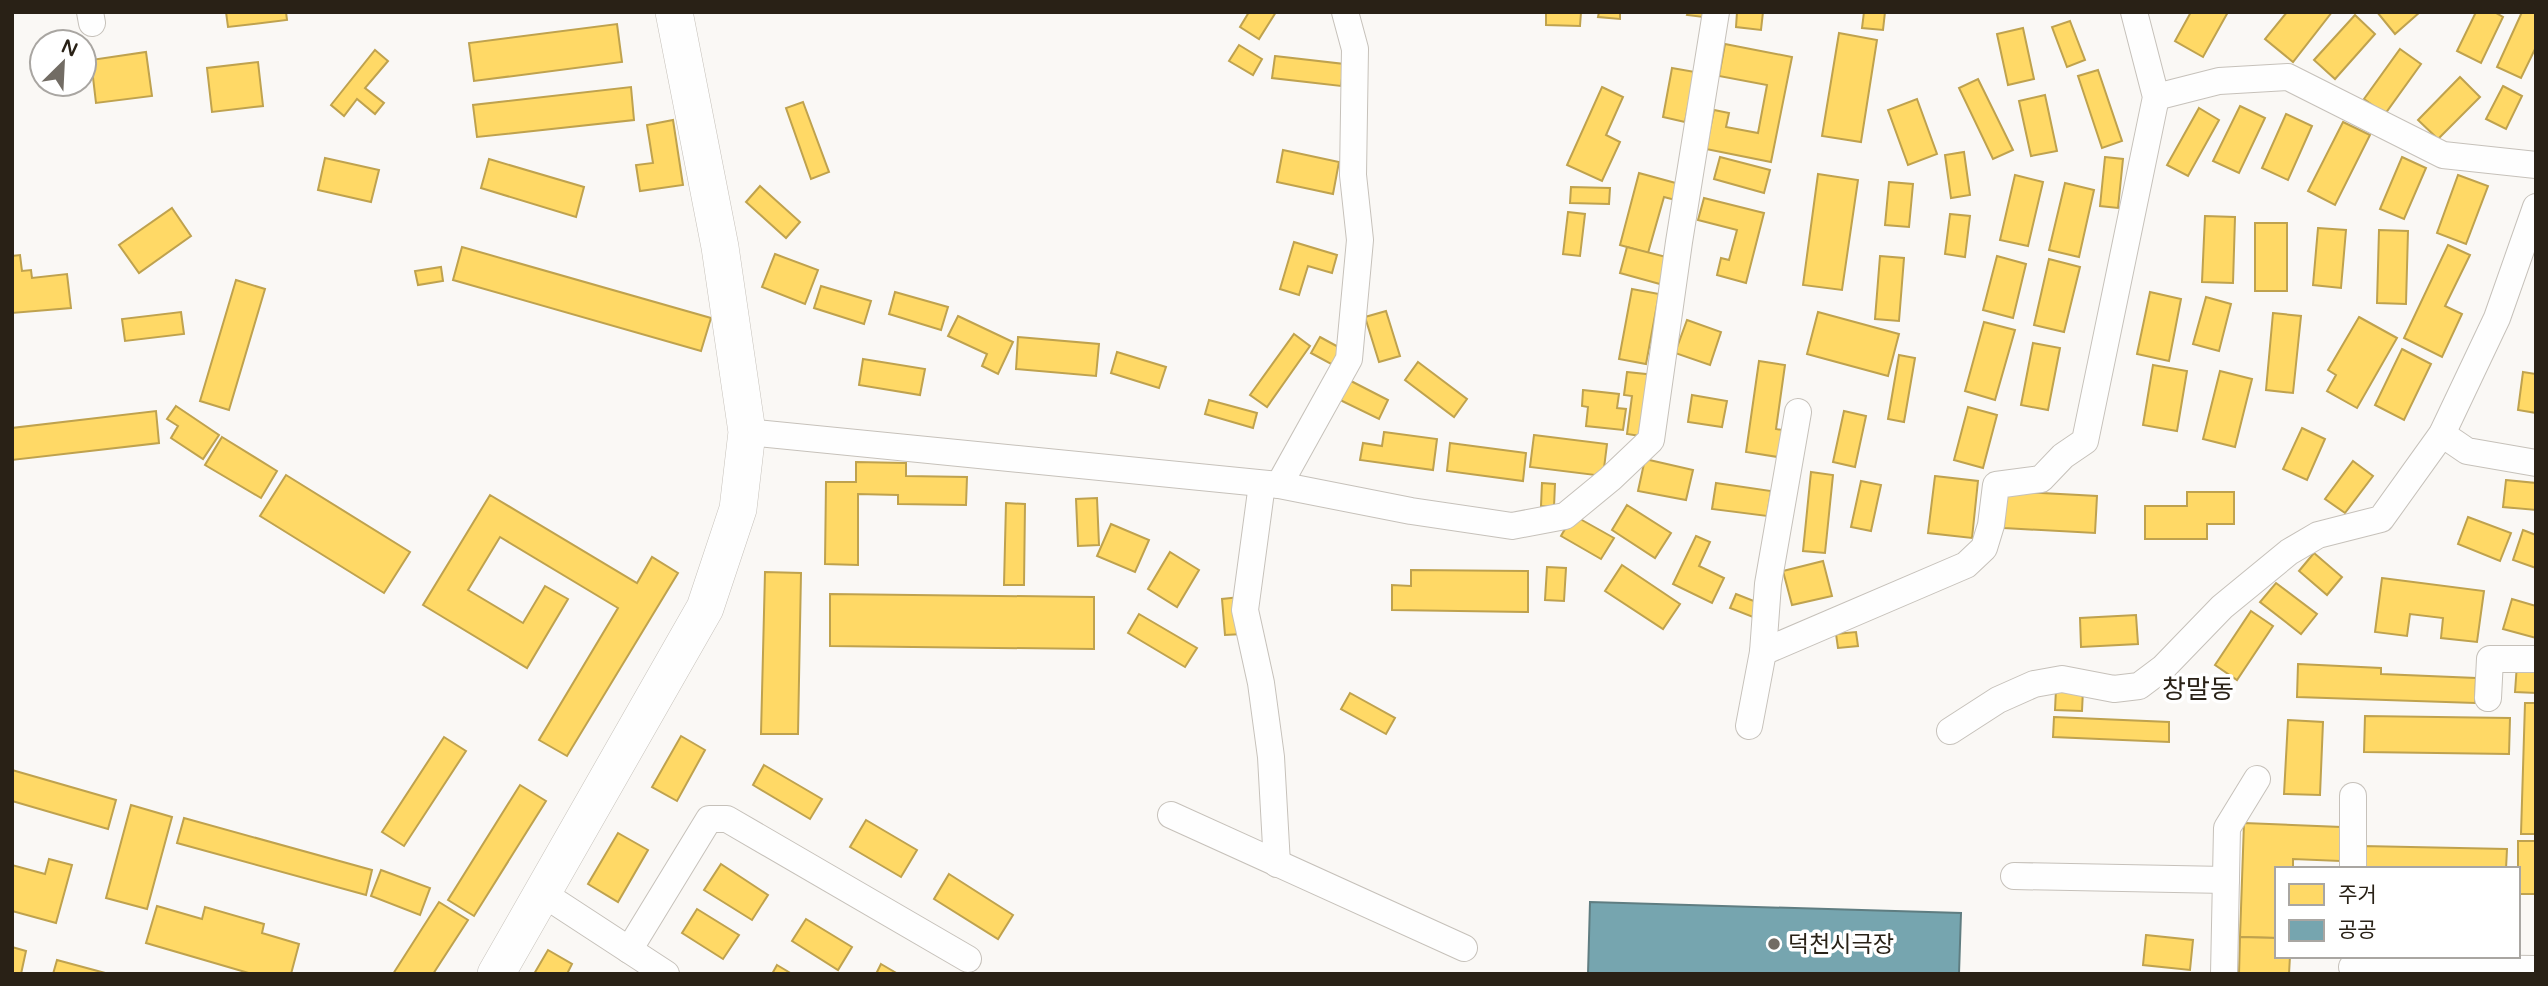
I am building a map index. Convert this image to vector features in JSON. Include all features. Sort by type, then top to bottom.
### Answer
[{"type":"street","points":[[496,974],[705,608],[738,509],[747,432],[720,247],[674,12]]},
{"type":"street","points":[[1277,864],[1271,757],[1261,683],[1245,610],[1271,484],[1349,359],[1360,240],[1353,175],[1355,49],[1345,12]]},
{"type":"street","points":[[747,432],[1271,484],[1411,511],[1512,526],[1565,516],[1651,440],[1716,12]]},
{"type":"street","points":[[1763,652],[1966,565],[1984,548],[1991,525],[1996,485],[2041,480],[2063,456],[2085,441],[2156,97],[2134,12]]},
{"type":"street","points":[[2156,97],[2219,81],[2288,77],[2443,155],[2536,165]]},
{"type":"street","points":[[1950,732],[1998,700],[2034,684],[2062,679],[2114,689],[2139,686],[2163,668],[2222,607],[2288,552],[2318,535],[2381,519],[2442,434],[2497,318],[2536,207]]},
{"type":"street","points":[[1749,726],[1763,652],[1768,584],[1798,412]]},
{"type":"street","points":[[2442,434],[2467,451],[2536,463]]},
{"type":"street","points":[[2488,698],[2490,659],[2536,659]]},
{"type":"street","points":[[2224,974],[2227,828],[2257,779]]},
{"type":"street","points":[[2353,796],[2353,867]]},
{"type":"street","points":[[1171,815],[1464,948]]},
{"type":"street","points":[[629,950],[709,820],[727,819],[968,959]]},
{"type":"street","points":[[2014,876],[2226,880]]},
{"type":"street","points":[[542,893],[666,974]]},
{"type":"street","points":[[2352,966],[2536,969]]},
{"type":"building: 주거","points":[[226,12],[286,12],[287,20],[228,27]]},
{"type":"building: 주거","points":[[1249,12],[1276,12],[1259,39],[1240,27]]},
{"type":"building: 주거","points":[[1546,12],[1581,12],[1580,26],[1546,25]]},
{"type":"building: 주거","points":[[1599,12],[1620,12],[1620,19],[1598,17]]},
{"type":"building: 주거","points":[[1688,12],[1712,12],[1711,18],[1687,15]]},
{"type":"building: 주거","points":[[1737,12],[1763,12],[1761,30],[1736,27]]},
{"type":"building: 주거","points":[[1864,12],[1885,12],[1883,30],[1862,28]]},
{"type":"building: 주거","points":[[2191,12],[2228,12],[2203,57],[2175,41]]},
{"type":"building: 주거","points":[[2287,12],[2332,12],[2293,62],[2265,39]]},
{"type":"building: 주거","points":[[2377,12],[2420,12],[2395,34]]},
{"type":"building: 주거","points":[[2476,12],[2494,12],[2503,17],[2481,63],[2457,51]]},
{"type":"building: 주거","points":[[2522,12],[2536,12],[2536,47],[2521,78],[2497,67]]},
{"type":"building: 주거","points":[[2355,15],[2375,34],[2335,79],[2314,60]]},
{"type":"building: 주거","points":[[2070,21],[2085,60],[2067,67],[2052,27]]},
{"type":"building: 주거","points":[[617,24],[622,62],[474,81],[469,43]]},
{"type":"building: 주거","points":[[2023,28],[2034,79],[2008,85],[1997,34]]},
{"type":"building: 주거","points":[[1839,33],[1877,40],[1861,142],[1822,136]]},
{"type":"building: 주거","points":[[1725,44],[1792,57],[1771,162],[1706,149],[1714,110],[1729,113],[1726,127],[1758,133],[1767,85],[1719,76]]},
{"type":"building: 주거","points":[[1239,45],[1262,59],[1253,75],[1229,61]]},
{"type":"building: 주거","points":[[2400,49],[2421,64],[2385,114],[2364,99]]},
{"type":"building: 주거","points":[[375,50],[388,61],[365,88],[384,103],[375,114],[357,99],[344,116],[331,105]]},
{"type":"building: 주거","points":[[146,52],[152,96],[96,103],[98,59]]},
{"type":"building: 주거","points":[[1275,56],[1344,64],[1341,86],[1272,78]]},
{"type":"building: 주거","points":[[258,62],[263,106],[212,112],[207,68]]},
{"type":"building: 주거","points":[[1672,68],[1695,72],[1685,122],[1663,117]]},
{"type":"building: 주거","points":[[2098,70],[2122,141],[2102,148],[2078,76]]},
{"type":"building: 주거","points":[[2460,77],[2480,97],[2438,139],[2418,120]]},
{"type":"building: 주거","points":[[1978,79],[2013,150],[1993,159],[1959,88]]},
{"type":"building: 주거","points":[[2503,86],[2522,96],[2506,129],[2486,119]]},
{"type":"building: 주거","points":[[631,87],[634,120],[477,137],[473,105]]},
{"type":"building: 주거","points":[[1602,87],[1623,97],[1606,135],[1620,142],[1602,181],[1567,165]]},
{"type":"building: 주거","points":[[2045,95],[2057,151],[2031,156],[2019,101]]},
{"type":"building: 주거","points":[[1917,99],[1937,154],[1908,165],[1888,110]]},
{"type":"building: 주거","points":[[803,102],[829,172],[811,179],[786,108]]},
{"type":"building: 주거","points":[[2240,106],[2265,118],[2239,173],[2213,161]]},
{"type":"building: 주거","points":[[2199,108],[2219,120],[2188,176],[2167,165]]},
{"type":"building: 주거","points":[[2286,114],[2312,126],[2288,180],[2262,168]]},
{"type":"building: 주거","points":[[673,120],[683,185],[640,191],[636,165],[653,163],[647,125]]},
{"type":"building: 주거","points":[[2343,122],[2370,135],[2335,205],[2308,191]]},
{"type":"building: 주거","points":[[1283,150],[1339,162],[1333,194],[1277,182]]},
{"type":"building: 주거","points":[[1964,152],[1970,195],[1951,198],[1945,155]]},
{"type":"building: 주거","points":[[1720,157],[1770,170],[1764,193],[1714,179]]},
{"type":"building: 주거","points":[[2105,157],[2123,159],[2118,208],[2100,206]]},
{"type":"building: 주거","points":[[2402,157],[2426,168],[2404,219],[2380,209]]},
{"type":"building: 주거","points":[[325,158],[379,170],[371,202],[318,190]]},
{"type":"building: 주거","points":[[489,159],[584,187],[576,217],[481,188]]},
{"type":"building: 주거","points":[[1639,173],[1683,185],[1679,201],[1664,197],[1648,253],[1620,245]]},
{"type":"building: 주거","points":[[1818,174],[1858,180],[1842,290],[1803,285]]},
{"type":"building: 주거","points":[[2015,175],[2043,182],[2028,246],[2000,240]]},
{"type":"building: 주거","points":[[2458,175],[2488,186],[2466,244],[2437,233]]},
{"type":"building: 주거","points":[[1889,182],[1913,184],[1909,227],[1885,225]]},
{"type":"building: 주거","points":[[2065,183],[2094,190],[2079,257],[2049,250]]},
{"type":"building: 주거","points":[[760,186],[800,222],[786,238],[746,202]]},
{"type":"building: 주거","points":[[1571,187],[1610,188],[1609,204],[1570,203]]},
{"type":"building: 주거","points":[[1704,198],[1764,213],[1746,283],[1717,275],[1721,258],[1729,260],[1737,230],[1698,220]]},
{"type":"building: 주거","points":[[172,208],[191,236],[139,273],[119,245]]},
{"type":"building: 주거","points":[[1568,212],[1585,214],[1580,256],[1563,254]]},
{"type":"building: 주거","points":[[1950,214],[1970,216],[1965,257],[1945,254]]},
{"type":"building: 주거","points":[[2205,216],[2235,217],[2233,283],[2202,282]]},
{"type":"building: 주거","points":[[2255,223],[2287,223],[2287,291],[2255,291]]},
{"type":"building: 주거","points":[[2318,228],[2346,230],[2341,288],[2313,285]]},
{"type":"building: 주거","points":[[2379,230],[2408,231],[2406,304],[2377,303]]},
{"type":"building: 주거","points":[[1294,242],[1337,255],[1332,273],[1308,266],[1299,295],[1280,289]]},
{"type":"building: 주거","points":[[2448,245],[2470,255],[2445,306],[2462,314],[2442,357],[2404,338]]},
{"type":"building: 주거","points":[[462,247],[711,318],[701,351],[453,280]]},
{"type":"building: 주거","points":[[1627,247],[1674,259],[1667,286],[1620,273]]},
{"type":"building: 주거","points":[[775,254],[818,270],[805,304],[762,287]]},
{"type":"building: 주거","points":[[20,255],[22,271],[31,270],[32,278],[67,274],[71,308],[12,313],[12,256]]},
{"type":"building: 주거","points":[[1880,256],[1904,258],[1899,321],[1875,319]]},
{"type":"building: 주거","points":[[1997,256],[2026,264],[2013,318],[1983,310]]},
{"type":"building: 주거","points":[[2049,259],[2080,267],[2064,332],[2034,325]]},
{"type":"building: 주거","points":[[441,267],[443,281],[418,285],[415,271]]},
{"type":"building: 주거","points":[[236,280],[265,289],[229,410],[200,401]]},
{"type":"building: 주거","points":[[821,286],[871,301],[864,324],[814,308]]},
{"type":"building: 주거","points":[[1632,289],[1659,294],[1646,364],[1619,359]]},
{"type":"building: 주거","points":[[895,292],[948,307],[941,330],[889,314]]},
{"type":"building: 주거","points":[[2150,292],[2181,299],[2169,361],[2137,354]]},
{"type":"building: 주거","points":[[2206,297],[2231,304],[2219,351],[2193,344]]},
{"type":"building: 주거","points":[[1386,311],[1400,356],[1379,362],[1365,317]]},
{"type":"building: 주거","points":[[181,312],[184,334],[125,341],[122,319]]},
{"type":"building: 주거","points":[[1818,312],[1899,334],[1888,376],[1807,354]]},
{"type":"building: 주거","points":[[2273,313],[2301,316],[2293,393],[2266,390]]},
{"type":"building: 주거","points":[[958,316],[1013,342],[998,374],[982,366],[987,354],[948,336]]},
{"type":"building: 주거","points":[[2359,317],[2397,338],[2357,408],[2327,391],[2336,375],[2328,370]]},
{"type":"building: 주거","points":[[1687,320],[1721,332],[1710,365],[1675,353]]},
{"type":"building: 주거","points":[[1984,322],[2015,330],[1995,400],[1965,391]]},
{"type":"building: 주거","points":[[1294,334],[1310,346],[1267,407],[1250,395]]},
{"type":"building: 주거","points":[[1018,337],[1099,344],[1096,376],[1016,369]]},
{"type":"building: 주거","points":[[1320,337],[1342,349],[1333,365],[1311,353]]},
{"type":"building: 주거","points":[[2033,343],[2060,348],[2048,410],[2021,405]]},
{"type":"building: 주거","points":[[2402,349],[2431,364],[2404,420],[2375,405]]},
{"type":"building: 주거","points":[[1117,352],[1166,367],[1159,388],[1111,373]]},
{"type":"building: 주거","points":[[1899,355],[1915,358],[1904,422],[1888,419]]},
{"type":"building: 주거","points":[[863,359],[925,369],[920,395],[859,385]]},
{"type":"building: 주거","points":[[1759,361],[1785,365],[1776,429],[1788,431],[1784,458],[1746,452]]},
{"type":"building: 주거","points":[[1418,362],[1467,399],[1454,417],[1405,380]]},
{"type":"building: 주거","points":[[2153,365],[2187,371],[2177,431],[2143,425]]},
{"type":"building: 주거","points":[[2220,371],[2252,379],[2235,447],[2203,439]]},
{"type":"building: 주거","points":[[1627,372],[1655,375],[1647,437],[1627,434],[1632,396],[1624,395]]},
{"type":"building: 주거","points":[[2523,372],[2536,374],[2536,413],[2518,410]]},
{"type":"building: 주거","points":[[1349,380],[1388,400],[1379,419],[1340,400]]},
{"type":"building: 주거","points":[[1583,390],[1619,394],[1617,408],[1626,409],[1623,430],[1586,426],[1588,407],[1582,406]]},
{"type":"building: 주거","points":[[1692,395],[1727,401],[1722,427],[1688,422]]},
{"type":"building: 주거","points":[[1209,400],[1257,413],[1253,428],[1205,414]]},
{"type":"building: 주거","points":[[176,406],[219,435],[203,459],[171,438],[178,426],[167,419]]},
{"type":"building: 주거","points":[[1968,407],[1997,415],[1983,468],[1954,460]]},
{"type":"building: 주거","points":[[156,411],[159,443],[12,460],[12,428]]},
{"type":"building: 주거","points":[[1844,411],[1866,416],[1855,467],[1833,462]]},
{"type":"building: 주거","points":[[2302,428],[2325,439],[2307,480],[2283,469]]},
{"type":"building: 주거","points":[[1384,432],[1437,439],[1433,470],[1360,460],[1363,443],[1382,446]]},
{"type":"building: 주거","points":[[1534,435],[1607,444],[1603,476],[1530,467]]},
{"type":"building: 주거","points":[[222,437],[277,471],[261,498],[205,465]]},
{"type":"building: 주거","points":[[1450,443],[1526,453],[1523,481],[1447,471]]},
{"type":"building: 주거","points":[[1645,459],[1693,470],[1686,500],[1638,491]]},
{"type":"building: 주거","points":[[2353,461],[2373,476],[2345,513],[2325,499]]},
{"type":"building: 주거","points":[[856,462],[906,463],[906,476],[967,477],[966,505],[898,504],[898,495],[858,494],[858,565],[825,564],[826,482],[856,482]]},
{"type":"building: 주거","points":[[1811,472],[1833,475],[1825,553],[1803,551]]},
{"type":"building: 주거","points":[[286,475],[410,552],[384,593],[260,516]]},
{"type":"building: 주거","points":[[1935,476],[1978,481],[1972,538],[1928,533]]},
{"type":"building: 주거","points":[[2506,480],[2536,483],[2536,510],[2503,507]]},
{"type":"building: 주거","points":[[1861,481],[1881,485],[1871,531],[1851,527]]},
{"type":"building: 주거","points":[[1542,483],[1555,484],[1554,507],[1541,506]]},
{"type":"building: 주거","points":[[1716,483],[1771,491],[1767,516],[1712,509]]},
{"type":"building: 주거","points":[[2005,491],[2097,496],[2095,533],[2004,528]]},
{"type":"building: 주거","points":[[2187,492],[2234,492],[2234,524],[2207,524],[2207,539],[2145,539],[2145,506],[2187,506]]},
{"type":"building: 주거","points":[[490,495],[637,583],[652,557],[678,573],[567,756],[539,740],[618,608],[500,537],[468,590],[523,623],[545,586],[568,599],[527,668],[423,605]]},
{"type":"building: 주거","points":[[1097,498],[1099,545],[1078,546],[1076,499]]},
{"type":"building: 주거","points":[[1006,503],[1025,504],[1024,585],[1004,585]]},
{"type":"building: 주거","points":[[1627,505],[1671,533],[1655,558],[1612,530]]},
{"type":"building: 주거","points":[[1573,515],[1614,538],[1601,559],[1561,536]]},
{"type":"building: 주거","points":[[2468,517],[2511,533],[2500,561],[2458,544]]},
{"type":"building: 주거","points":[[1111,524],[1149,540],[1135,572],[1097,556]]},
{"type":"building: 주거","points":[[2523,530],[2536,535],[2536,568],[2513,560]]},
{"type":"building: 주거","points":[[1696,536],[1710,542],[1699,566],[1724,578],[1712,603],[1673,584]]},
{"type":"building: 주거","points":[[1170,552],[1199,570],[1177,607],[1148,589]]},
{"type":"building: 주거","points":[[2314,553],[2342,577],[2327,595],[2299,571]]},
{"type":"building: 주거","points":[[1823,561],[1832,596],[1792,605],[1783,571]]},
{"type":"building: 주거","points":[[1622,565],[1680,604],[1663,629],[1605,591]]},
{"type":"building: 주거","points":[[1547,567],[1566,568],[1564,601],[1545,600]]},
{"type":"building: 주거","points":[[1411,570],[1528,571],[1528,612],[1392,610],[1392,585],[1411,586]]},
{"type":"building: 주거","points":[[765,572],[801,573],[798,734],[761,734]]},
{"type":"building: 주거","points":[[2382,578],[2484,591],[2477,642],[2441,638],[2443,618],[2410,614],[2407,636],[2375,632]]},
{"type":"building: 주거","points":[[2276,583],[2317,614],[2301,634],[2260,602]]},
{"type":"building: 주거","points":[[830,594],[1094,597],[1094,649],[830,646]]},
{"type":"building: 주거","points":[[1736,594],[1759,603],[1753,617],[1730,608]]},
{"type":"building: 주거","points":[[1240,597],[1243,634],[1225,635],[1222,599]]},
{"type":"building: 주거","points":[[2512,599],[2536,606],[2536,638],[2503,629]]},
{"type":"building: 주거","points":[[2251,611],[2273,626],[2237,680],[2215,665]]},
{"type":"building: 주거","points":[[1139,614],[1197,648],[1185,667],[1128,633]]},
{"type":"building: 주거","points":[[2136,615],[2138,644],[2081,647],[2080,618]]},
{"type":"building: 주거","points":[[1856,632],[1858,646],[1838,648],[1836,634]]},
{"type":"building: 주거","points":[[2298,664],[2381,668],[2381,674],[2476,678],[2475,703],[2297,697]]},
{"type":"building: 주거","points":[[2517,664],[2536,665],[2536,693],[2515,692]]},
{"type":"building: 주거","points":[[2056,689],[2083,690],[2082,711],[2055,710]]},
{"type":"building: 주거","points":[[1350,693],[1395,718],[1386,734],[1341,709]]},
{"type":"building: 주거","points":[[2525,703],[2536,703],[2536,834],[2521,834]]},
{"type":"building: 주거","points":[[2365,716],[2510,718],[2509,754],[2364,752]]},
{"type":"building: 주거","points":[[2054,717],[2169,722],[2169,742],[2053,737]]},
{"type":"building: 주거","points":[[2288,720],[2323,722],[2320,795],[2284,794]]},
{"type":"building: 주거","points":[[681,736],[705,750],[677,801],[652,787]]},
{"type":"building: 주거","points":[[444,737],[466,751],[404,846],[382,832]]},
{"type":"building: 주거","points":[[764,765],[822,799],[810,819],[753,785]]},
{"type":"building: 주거","points":[[12,770],[116,800],[108,829],[12,801]]},
{"type":"building: 주거","points":[[520,785],[546,801],[474,916],[448,900]]},
{"type":"building: 주거","points":[[131,805],[172,817],[147,909],[106,898]]},
{"type":"building: 주거","points":[[184,818],[372,870],[366,895],[177,843]]},
{"type":"building: 주거","points":[[866,820],[917,850],[901,877],[850,847]]},
{"type":"building: 주거","points":[[2244,823],[2341,827],[2340,861],[2293,859],[2293,867],[2275,867],[2275,938],[2240,937]]},
{"type":"building: 주거","points":[[618,833],[648,850],[618,902],[588,884]]},
{"type":"building: 주거","points":[[2518,841],[2536,841],[2536,894],[2520,894]]},
{"type":"building: 주거","points":[[2362,846],[2507,849],[2506,867],[2362,867]]},
{"type":"building: 주거","points":[[49,859],[72,865],[56,923],[12,911],[12,865],[45,874]]},
{"type":"building: 주거","points":[[721,864],[768,895],[752,920],[704,890]]},
{"type":"building: 주거","points":[[381,870],[430,888],[420,915],[371,896]]},
{"type":"building: 주거","points":[[949,874],[1013,915],[998,939],[934,899]]},
{"type":"building: 주거","points":[[439,902],[468,920],[433,974],[393,974]]},
{"type":"building: 주거","points":[[157,906],[202,919],[205,907],[264,924],[262,933],[299,944],[291,974],[252,974],[146,943]]},
{"type":"building: 주거","points":[[697,909],[739,935],[723,959],[682,933]]},
{"type":"building: 주거","points":[[806,919],[852,947],[838,970],[792,941]]},
{"type":"building: 주거","points":[[2146,935],[2193,940],[2190,970],[2143,965]]},
{"type":"building: 주거","points":[[2240,937],[2275,938],[2275,958],[2290,958],[2289,974],[2239,974]]},
{"type":"building: 주거","points":[[12,947],[26,951],[21,974],[12,974]]},
{"type":"building: 주거","points":[[548,950],[572,964],[567,974],[534,974]]},
{"type":"building: 주거","points":[[57,960],[109,974],[53,974]]},
{"type":"building: 주거","points":[[881,964],[898,974],[876,974]]},
{"type":"building: 주거","points":[[777,965],[792,974],[772,974]]},
{"type":"building: 공공","name":"덕천시극장","points":[[1590,902],[1961,913],[1959,974],[1588,974]]},
{"type":"place","name":"덕천시극장","points":[[1774,944]]},
{"type":"district","name":"창말동","points":[[2198,689]]}]
